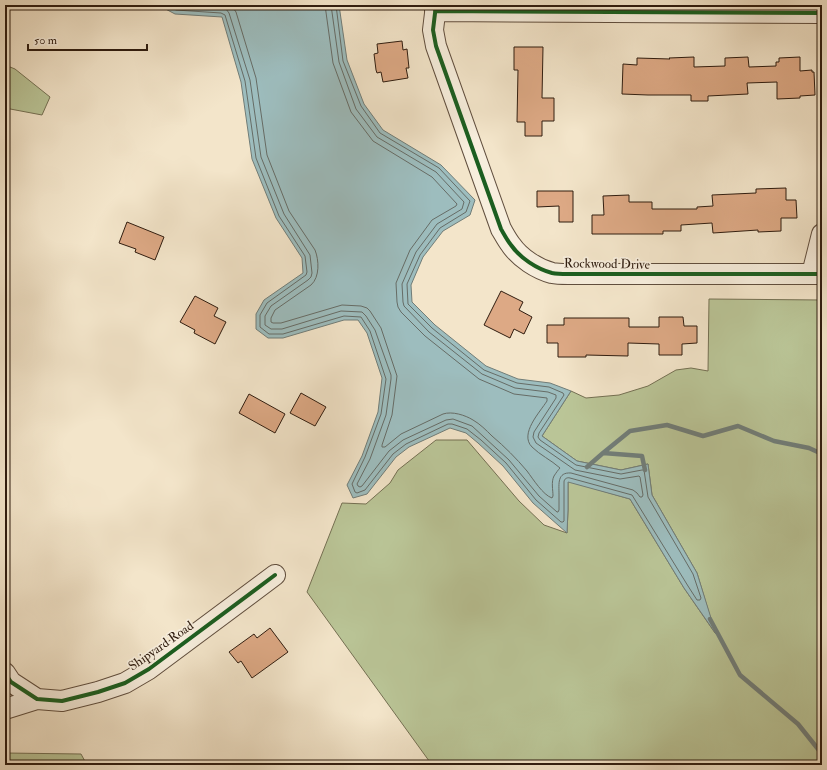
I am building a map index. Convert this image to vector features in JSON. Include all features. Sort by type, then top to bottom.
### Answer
[{"type":"street","points":[[436,8],[822,13]]},
{"type":"street","name":"Rockwood Drive","points":[[436,8],[433,30],[436,46],[501,229],[510,244],[524,258],[538,267],[552,273],[568,274],[817,274]]},
{"type":"street","points":[[817,274],[822,234]]},
{"type":"street","name":"Shipyard Road","points":[[5,673],[12,682],[37,699],[62,701],[98,692],[125,683],[149,669],[275,575]]},
{"type":"street","points":[[5,709],[37,699]]},
{"type":"green space","points":[[5,65],[15,69],[50,97],[42,115],[5,108]]},
{"type":"green space","points":[[709,299],[822,300],[822,765],[432,765],[307,592],[342,503],[366,504],[390,483],[398,470],[436,440],[467,440],[519,501],[544,525],[567,533],[568,481],[630,499],[684,588],[715,633],[697,573],[652,495],[648,464],[621,470],[577,461],[542,436],[571,391],[586,398],[619,395],[648,386],[676,370],[691,368],[708,371]]},
{"type":"green space","points":[[5,753],[81,754],[87,765],[5,765]]},
{"type":"water","points":[[158,5],[339,5],[347,60],[364,104],[383,130],[441,165],[475,200],[470,215],[443,231],[423,257],[411,285],[412,302],[435,325],[486,366],[518,379],[550,383],[571,391],[542,436],[577,461],[621,470],[648,464],[652,495],[697,573],[716,634],[684,588],[630,499],[568,482],[567,533],[533,503],[503,466],[466,433],[450,428],[409,447],[396,457],[367,494],[353,498],[347,485],[362,456],[378,412],[382,378],[367,333],[358,320],[344,320],[283,338],[268,338],[256,329],[256,314],[264,300],[303,273],[302,258],[276,218],[252,159],[241,82],[222,17],[175,14]]},
{"type":"building","points":[[402,41],[403,50],[407,49],[409,68],[406,68],[408,78],[383,82],[381,72],[377,73],[376,70],[374,54],[378,53],[377,44]]},
{"type":"building","points":[[514,47],[543,47],[542,98],[554,98],[554,121],[542,121],[542,136],[525,136],[525,122],[517,122],[518,70],[514,70]]},
{"type":"building","points":[[694,57],[694,67],[725,66],[725,58],[748,57],[749,67],[776,66],[776,62],[779,62],[779,58],[800,57],[800,71],[812,70],[812,72],[814,72],[815,95],[800,96],[800,98],[777,99],[777,82],[747,83],[748,94],[708,96],[708,101],[691,101],[691,95],[622,94],[623,64],[637,65],[637,58],[670,59],[669,58]]},
{"type":"building","points":[[786,188],[786,200],[796,200],[797,218],[781,218],[781,231],[758,232],[758,230],[713,233],[712,223],[681,225],[681,231],[663,231],[663,234],[592,234],[592,215],[604,215],[603,196],[629,195],[629,202],[652,202],[652,209],[697,209],[697,207],[713,206],[712,195],[756,193],[756,189]]},
{"type":"building","points":[[537,191],[573,191],[573,222],[559,222],[559,206],[537,207]]},
{"type":"building","points":[[127,222],[164,237],[155,260],[135,252],[136,249],[119,243]]},
{"type":"building","points":[[501,291],[523,302],[519,310],[532,317],[524,334],[514,329],[510,338],[484,325]]},
{"type":"building","points":[[195,296],[218,308],[214,316],[226,322],[215,344],[194,333],[195,330],[180,322]]},
{"type":"building","points":[[659,317],[683,317],[684,326],[697,326],[697,343],[682,344],[682,355],[659,355],[659,344],[628,343],[628,356],[586,355],[586,357],[558,357],[558,343],[547,343],[547,325],[564,325],[564,318],[629,318],[629,327],[659,327]]},
{"type":"building","points":[[301,393],[326,407],[315,426],[290,413]]},
{"type":"building","points":[[249,394],[285,414],[275,433],[239,413]]},
{"type":"building","points":[[270,628],[288,652],[252,678],[241,661],[238,663],[229,652],[254,634],[257,638]]},
{"type":"waterway","points":[[603,453],[630,431],[667,425],[703,436],[738,426],[774,441],[809,448],[822,454]]},
{"type":"waterway","points":[[587,467],[603,453],[642,456],[645,470]]},
{"type":"waterway","points":[[710,619],[740,675],[798,724],[822,754]]},
{"type":"cycle path","points":[[436,5],[433,30],[436,46],[501,229],[515,250],[529,262],[546,271],[560,274],[822,274]]},
{"type":"cycle path","points":[[435,11],[822,13]]},
{"type":"cycle path","points":[[5,673],[11,682],[37,699],[62,701],[98,692],[125,683],[149,669],[275,575]]}]
